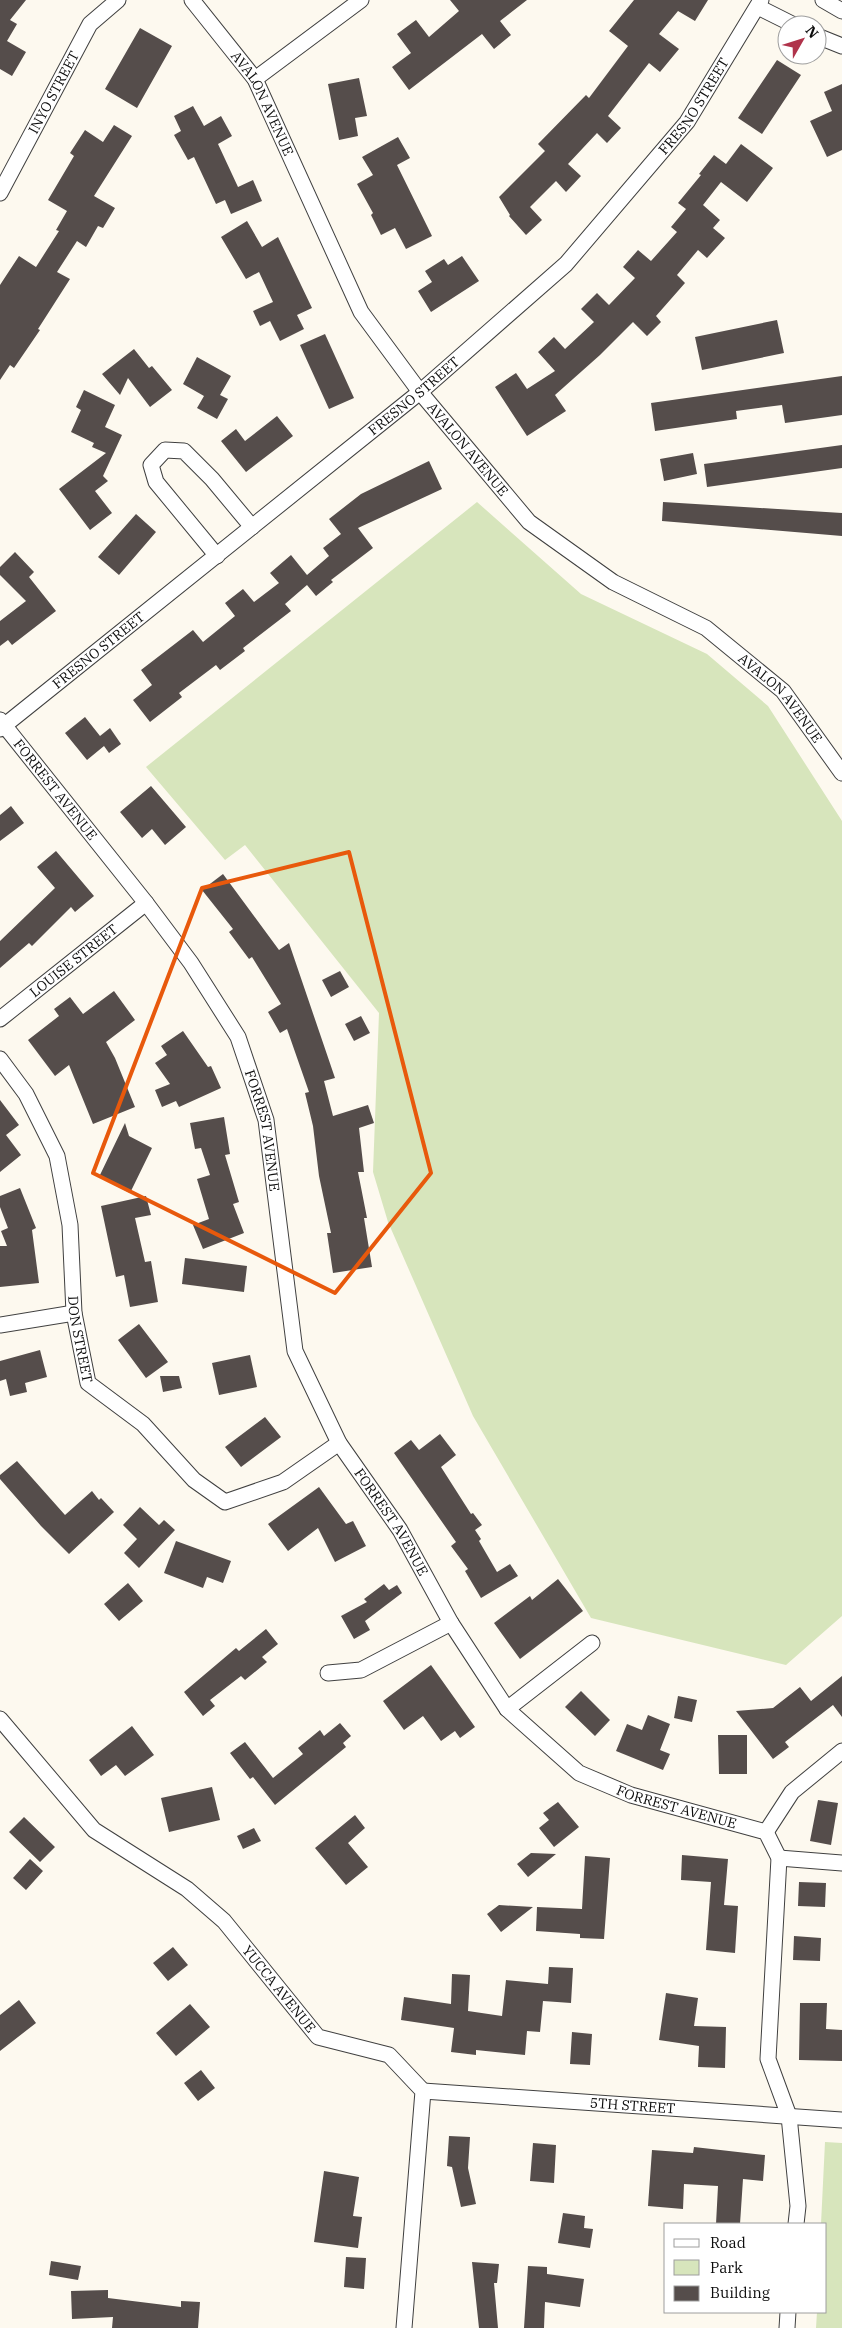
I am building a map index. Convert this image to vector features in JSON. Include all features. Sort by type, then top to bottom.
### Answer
[{"type":"street","name":"INYO STREET","points":[[0,193],[90,24],[118,0]]},
{"type":"street","name":"AVALON AVENUE","points":[[192,0],[255,79],[361,312],[420,392],[529,522],[612,582],[706,628],[783,691],[842,773]]},
{"type":"street","points":[[255,79],[361,0]]},
{"type":"street","points":[[823,0],[842,12]]},
{"type":"street","points":[[760,3],[779,15]]},
{"type":"street","name":"FRESNO STREET","points":[[2,725],[217,556],[420,392],[566,264],[687,122],[760,3]]},
{"type":"street","points":[[827,40],[842,46]]},
{"type":"street","points":[[217,556],[156,482],[151,464],[164,450],[184,451],[212,479],[252,527]]},
{"type":"street","name":"FORREST AVENUE","points":[[2,725],[146,903],[191,963],[238,1037],[266,1120],[278,1199],[295,1351],[340,1443],[400,1530],[451,1623],[507,1709],[579,1773],[631,1795],[766,1832]]},
{"type":"street","name":"LOUISE STREET","points":[[0,1020],[146,903]]},
{"type":"street","name":"DON STREET","points":[[0,1059],[26,1094],[58,1156],[70,1225],[74,1313],[88,1383],[143,1424],[194,1480],[225,1502],[284,1482],[340,1443]]},
{"type":"street","points":[[0,1325],[74,1313]]},
{"type":"street","points":[[328,1673],[361,1670],[451,1623]]},
{"type":"street","points":[[507,1709],[592,1644]]},
{"type":"street","name":"YUCCA AVENUE","points":[[0,1719],[94,1830],[187,1889],[224,1922],[318,2037],[389,2055],[423,2091]]},
{"type":"street","points":[[796,2223],[798,2206],[789,2116],[768,2059],[779,1858],[766,1832],[792,1792],[842,1751]]},
{"type":"street","points":[[779,1858],[842,1863]]},
{"type":"street","points":[[404,2328],[423,2091]]},
{"type":"street","name":"5TH STREET","points":[[423,2091],[842,2120]]},
{"type":"street","points":[[787,2328],[788,2313]]},
{"type":"highlighted area","points":[[349,852],[431,1173],[335,1293],[93,1173],[202,888]]},
{"type":"green space","points":[[477,502],[581,594],[707,654],[768,706],[842,821],[842,1616],[786,1665],[591,1618],[473,1416],[388,1222],[373,1172],[379,1013],[245,845],[225,860],[146,767]]},
{"type":"green space","points":[[825,2142],[842,2143],[842,2328],[816,2328],[817,2313],[827,2313],[827,2223],[821,2223]]},
{"type":"building","points":[[0,0],[26,0],[10,20],[17,24],[7,41],[26,52],[12,76],[0,69]]},
{"type":"building","points":[[450,0],[527,0],[500,21],[511,35],[494,49],[482,34],[409,90],[392,67],[411,53],[397,34],[416,20],[429,37],[459,11]]},
{"type":"building","points":[[634,0],[708,0],[695,21],[678,11],[659,34],[679,49],[660,72],[649,63],[608,116],[621,128],[607,143],[597,133],[568,164],[581,176],[566,192],[556,181],[530,207],[542,220],[526,235],[509,216],[499,197],[545,151],[538,144],[586,95],[589,98],[628,46],[609,31]]},
{"type":"building","points":[[140,28],[172,46],[137,108],[105,89]]},
{"type":"building","points":[[777,60],[777,65],[785,65],[801,75],[762,134],[738,118]]},
{"type":"building","points":[[359,78],[367,116],[355,118],[358,136],[339,140],[328,84]]},
{"type":"building","points":[[842,84],[842,150],[827,157],[810,121],[832,111],[824,92]]},
{"type":"building","points":[[193,106],[204,126],[221,116],[232,136],[218,144],[238,187],[253,180],[262,201],[231,214],[225,200],[216,204],[194,157],[188,160],[174,135],[181,131],[174,116]]},
{"type":"building","points":[[114,125],[132,136],[94,196],[115,208],[103,228],[98,226],[86,247],[77,241],[57,272],[70,279],[38,329],[40,330],[14,368],[10,365],[0,380],[0,285],[19,256],[36,267],[59,231],[56,230],[67,211],[48,200],[74,156],[70,153],[85,130],[103,142]]},
{"type":"building","points":[[398,137],[410,158],[397,165],[432,236],[406,249],[395,228],[381,235],[371,215],[373,213],[357,184],[373,175],[362,157]]},
{"type":"building","points":[[741,144],[773,168],[747,202],[721,182],[703,205],[720,220],[713,228],[725,238],[707,258],[698,250],[677,275],[685,283],[656,316],[661,322],[647,336],[633,322],[600,355],[555,395],[566,411],[527,436],[495,387],[516,373],[527,389],[555,371],[538,352],[554,337],[565,349],[594,322],[581,309],[597,293],[609,305],[635,278],[623,267],[638,250],[651,261],[677,232],[671,227],[686,209],[678,203],[701,175],[699,174],[714,155],[726,164]]},
{"type":"building","points":[[247,221],[262,247],[278,237],[312,308],[297,315],[304,329],[280,341],[270,321],[260,326],[253,311],[273,302],[259,272],[246,279],[221,237]]},
{"type":"building","points":[[462,256],[479,281],[431,312],[418,291],[432,282],[425,271],[444,259],[448,265]]},
{"type":"building","points":[[777,320],[784,353],[702,370],[695,337]]},
{"type":"building","points":[[325,334],[354,398],[329,409],[300,345]]},
{"type":"building","points":[[134,349],[149,368],[152,366],[172,390],[150,407],[128,378],[120,395],[102,374]]},
{"type":"building","points":[[197,357],[231,376],[220,395],[228,399],[217,419],[197,408],[204,396],[183,384]]},
{"type":"building","points":[[842,376],[842,415],[785,423],[782,405],[736,411],[737,419],[655,431],[651,403]]},
{"type":"building","points":[[84,390],[115,405],[105,427],[122,435],[103,476],[108,481],[95,491],[112,513],[90,530],[59,489],[106,453],[92,447],[94,443],[71,432],[81,410],[76,407]]},
{"type":"building","points":[[277,416],[293,436],[246,472],[221,441],[236,429],[245,441]]},
{"type":"building","points":[[842,445],[842,468],[707,487],[704,464]]},
{"type":"building","points":[[693,453],[697,474],[664,481],[660,459]]},
{"type":"building","points":[[429,461],[442,489],[358,528],[373,548],[331,580],[333,582],[316,596],[307,585],[285,604],[291,611],[243,648],[245,651],[220,670],[216,665],[179,693],[182,697],[150,722],[133,700],[152,685],[141,670],[193,630],[203,642],[235,616],[225,603],[243,589],[254,602],[279,583],[270,573],[291,555],[307,575],[329,556],[323,548],[341,534],[329,519],[361,494]]},
{"type":"building","points":[[663,502],[842,513],[842,536],[662,521]]},
{"type":"building","points":[[136,514],[156,532],[119,575],[98,557]]},
{"type":"building","points":[[15,552],[34,572],[29,577],[56,611],[12,645],[8,640],[0,646],[0,621],[26,601],[0,575],[0,567]]},
{"type":"building","points":[[85,717],[100,736],[110,728],[121,744],[109,753],[104,746],[87,760],[65,733]]},
{"type":"building","points":[[151,786],[186,827],[165,845],[152,829],[142,838],[120,812]]},
{"type":"building","points":[[11,806],[24,823],[0,841],[0,815]]},
{"type":"building","points":[[56,851],[94,896],[75,912],[71,907],[32,946],[29,943],[0,968],[0,941],[55,888],[37,867]]},
{"type":"building","points":[[223,874],[279,950],[289,943],[335,1078],[324,1081],[333,1116],[368,1105],[374,1123],[359,1128],[364,1172],[358,1172],[367,1218],[364,1218],[372,1267],[333,1273],[327,1233],[331,1233],[319,1176],[313,1126],[305,1093],[309,1092],[287,1029],[280,1033],[268,1012],[281,1004],[252,957],[249,959],[229,932],[233,929],[202,890]]},
{"type":"building","points":[[340,971],[349,987],[331,997],[322,980]]},
{"type":"building","points":[[114,991],[135,1020],[106,1042],[115,1058],[135,1107],[93,1124],[69,1065],[55,1076],[28,1040],[59,1016],[54,1009],[70,997],[83,1014]]},
{"type":"building","points":[[361,1016],[370,1033],[354,1041],[345,1024]]},
{"type":"building","points":[[183,1031],[208,1067],[211,1066],[221,1088],[179,1107],[176,1101],[162,1107],[155,1090],[170,1084],[155,1063],[167,1055],[161,1046]]},
{"type":"building","points":[[0,1100],[19,1125],[6,1135],[21,1155],[0,1172]]},
{"type":"building","points":[[224,1117],[230,1154],[225,1155],[239,1202],[233,1204],[244,1233],[203,1249],[193,1225],[209,1219],[197,1179],[210,1175],[201,1148],[195,1149],[190,1123]]},
{"type":"building","points":[[125,1123],[129,1136],[152,1148],[130,1193],[99,1177]]},
{"type":"building","points":[[20,1188],[36,1228],[32,1230],[39,1283],[0,1287],[0,1246],[7,1246],[1,1231],[8,1228],[0,1207],[0,1196]]},
{"type":"building","points":[[146,1196],[151,1215],[135,1218],[145,1262],[151,1261],[158,1302],[130,1307],[124,1275],[116,1277],[101,1206]]},
{"type":"building","points":[[185,1258],[247,1266],[244,1292],[182,1284]]},
{"type":"building","points":[[139,1324],[168,1362],[146,1378],[118,1340]]},
{"type":"building","points":[[40,1350],[47,1377],[25,1383],[27,1392],[10,1396],[6,1379],[0,1381],[0,1361]]},
{"type":"building","points":[[250,1355],[257,1387],[219,1395],[212,1363]]},
{"type":"building","points":[[160,1376],[179,1376],[182,1388],[163,1392]]},
{"type":"building","points":[[265,1417],[281,1437],[241,1467],[225,1447]]},
{"type":"building","points":[[440,1434],[456,1455],[441,1467],[471,1514],[473,1513],[482,1525],[475,1530],[481,1539],[479,1541],[497,1572],[510,1564],[518,1576],[481,1598],[465,1571],[468,1569],[451,1546],[456,1542],[394,1453],[411,1440],[419,1450]]},
{"type":"building","points":[[17,1461],[65,1515],[92,1491],[99,1500],[101,1498],[114,1512],[69,1554],[41,1526],[0,1479],[0,1475]]},
{"type":"building","points":[[319,1487],[346,1524],[353,1521],[366,1546],[335,1562],[318,1528],[288,1551],[268,1524]]},
{"type":"building","points":[[140,1507],[159,1525],[164,1520],[175,1530],[139,1568],[124,1553],[137,1539],[123,1525]]},
{"type":"building","points":[[176,1541],[231,1561],[223,1583],[207,1577],[203,1588],[164,1573]]},
{"type":"building","points":[[558,1579],[583,1611],[520,1659],[494,1623],[530,1596],[532,1600]]},
{"type":"building","points":[[128,1583],[143,1601],[119,1621],[104,1604]]},
{"type":"building","points":[[384,1584],[389,1590],[397,1585],[402,1593],[365,1621],[370,1630],[354,1639],[341,1616],[367,1602],[364,1599]]},
{"type":"building","points":[[266,1629],[278,1644],[262,1657],[267,1662],[245,1680],[241,1676],[210,1700],[215,1706],[203,1716],[184,1692],[236,1648],[239,1651]]},
{"type":"building","points":[[431,1665],[475,1727],[460,1738],[455,1731],[441,1741],[423,1716],[404,1730],[383,1701]]},
{"type":"building","points":[[842,1676],[842,1717],[833,1705],[785,1742],[789,1747],[773,1759],[736,1711],[773,1708],[800,1687],[811,1701]]},
{"type":"building","points":[[581,1691],[610,1720],[595,1736],[565,1707]]},
{"type":"building","points":[[678,1696],[697,1700],[692,1722],[674,1718]]},
{"type":"building","points":[[648,1715],[670,1724],[660,1750],[670,1754],[663,1770],[616,1751],[627,1724],[642,1730]]},
{"type":"building","points":[[340,1723],[351,1736],[343,1743],[346,1747],[275,1805],[253,1777],[250,1779],[230,1753],[245,1742],[273,1778],[303,1754],[298,1748],[320,1730],[324,1736]]},
{"type":"building","points":[[132,1726],[154,1755],[125,1776],[116,1765],[101,1776],[89,1760]]},
{"type":"building","points":[[718,1735],[747,1735],[747,1774],[719,1774]]},
{"type":"building","points":[[212,1787],[220,1820],[169,1832],[161,1798]]},
{"type":"building","points":[[818,1800],[838,1803],[831,1845],[810,1841]]},
{"type":"building","points":[[558,1802],[579,1827],[554,1847],[539,1828],[549,1820],[543,1813]]},
{"type":"building","points":[[355,1815],[365,1828],[348,1843],[368,1867],[346,1885],[315,1848]]},
{"type":"building","points":[[24,1817],[55,1847],[40,1862],[9,1832]]},
{"type":"building","points":[[254,1828],[261,1841],[243,1849],[237,1836]]},
{"type":"building","points":[[531,1853],[556,1854],[528,1877],[517,1864]]},
{"type":"building","points":[[682,1855],[728,1859],[724,1905],[738,1906],[735,1953],[706,1950],[711,1882],[681,1880]]},
{"type":"building","points":[[585,1856],[610,1858],[604,1939],[580,1938],[580,1934],[536,1931],[537,1907],[582,1909]]},
{"type":"building","points":[[30,1859],[43,1871],[26,1890],[13,1878]]},
{"type":"building","points":[[799,1882],[826,1883],[825,1907],[798,1906]]},
{"type":"building","points":[[499,1905],[533,1907],[501,1932],[487,1914]]},
{"type":"building","points":[[794,1936],[821,1938],[820,1961],[793,1960]]},
{"type":"building","points":[[173,1947],[188,1965],[168,1981],[153,1963]]},
{"type":"building","points":[[549,1967],[573,1968],[571,2003],[543,2001],[540,2032],[527,2031],[525,2055],[476,2050],[476,2055],[451,2052],[454,2028],[401,2020],[404,1997],[451,2004],[452,1974],[470,1975],[468,2011],[502,2016],[506,1980],[548,1984]]},
{"type":"building","points":[[666,1993],[698,1998],[694,2026],[726,2027],[725,2068],[698,2067],[699,2046],[659,2040]]},
{"type":"building","points":[[19,2000],[36,2023],[0,2051],[0,2015]]},
{"type":"building","points":[[800,2003],[827,2003],[826,2029],[842,2030],[842,2061],[799,2060]]},
{"type":"building","points":[[190,2004],[210,2027],[176,2056],[156,2033]]},
{"type":"building","points":[[572,2032],[592,2034],[590,2065],[570,2064]]},
{"type":"building","points":[[201,2070],[215,2088],[198,2101],[184,2083]]},
{"type":"building","points":[[449,2136],[470,2137],[468,2168],[476,2204],[461,2207],[452,2167],[447,2166]]},
{"type":"building","points":[[533,2143],[556,2145],[554,2183],[530,2181]]},
{"type":"building","points":[[694,2147],[765,2155],[763,2181],[743,2179],[740,2223],[716,2223],[718,2186],[684,2184],[683,2209],[648,2206],[652,2150],[693,2153]]},
{"type":"building","points":[[324,2171],[359,2177],[353,2216],[362,2217],[358,2248],[314,2242]]},
{"type":"building","points":[[563,2213],[585,2216],[584,2228],[593,2229],[590,2248],[558,2243]]},
{"type":"building","points":[[346,2257],[366,2258],[364,2289],[344,2287]]},
{"type":"building","points":[[51,2261],[81,2266],[78,2280],[49,2275]]},
{"type":"building","points":[[472,2262],[499,2264],[497,2283],[494,2283],[498,2328],[479,2328]]},
{"type":"building","points":[[528,2266],[547,2267],[547,2274],[584,2279],[580,2307],[545,2302],[544,2328],[524,2328]]},
{"type":"building","points":[[108,2290],[108,2298],[181,2307],[181,2301],[200,2302],[198,2328],[112,2328],[113,2317],[72,2319],[71,2291]]}]
